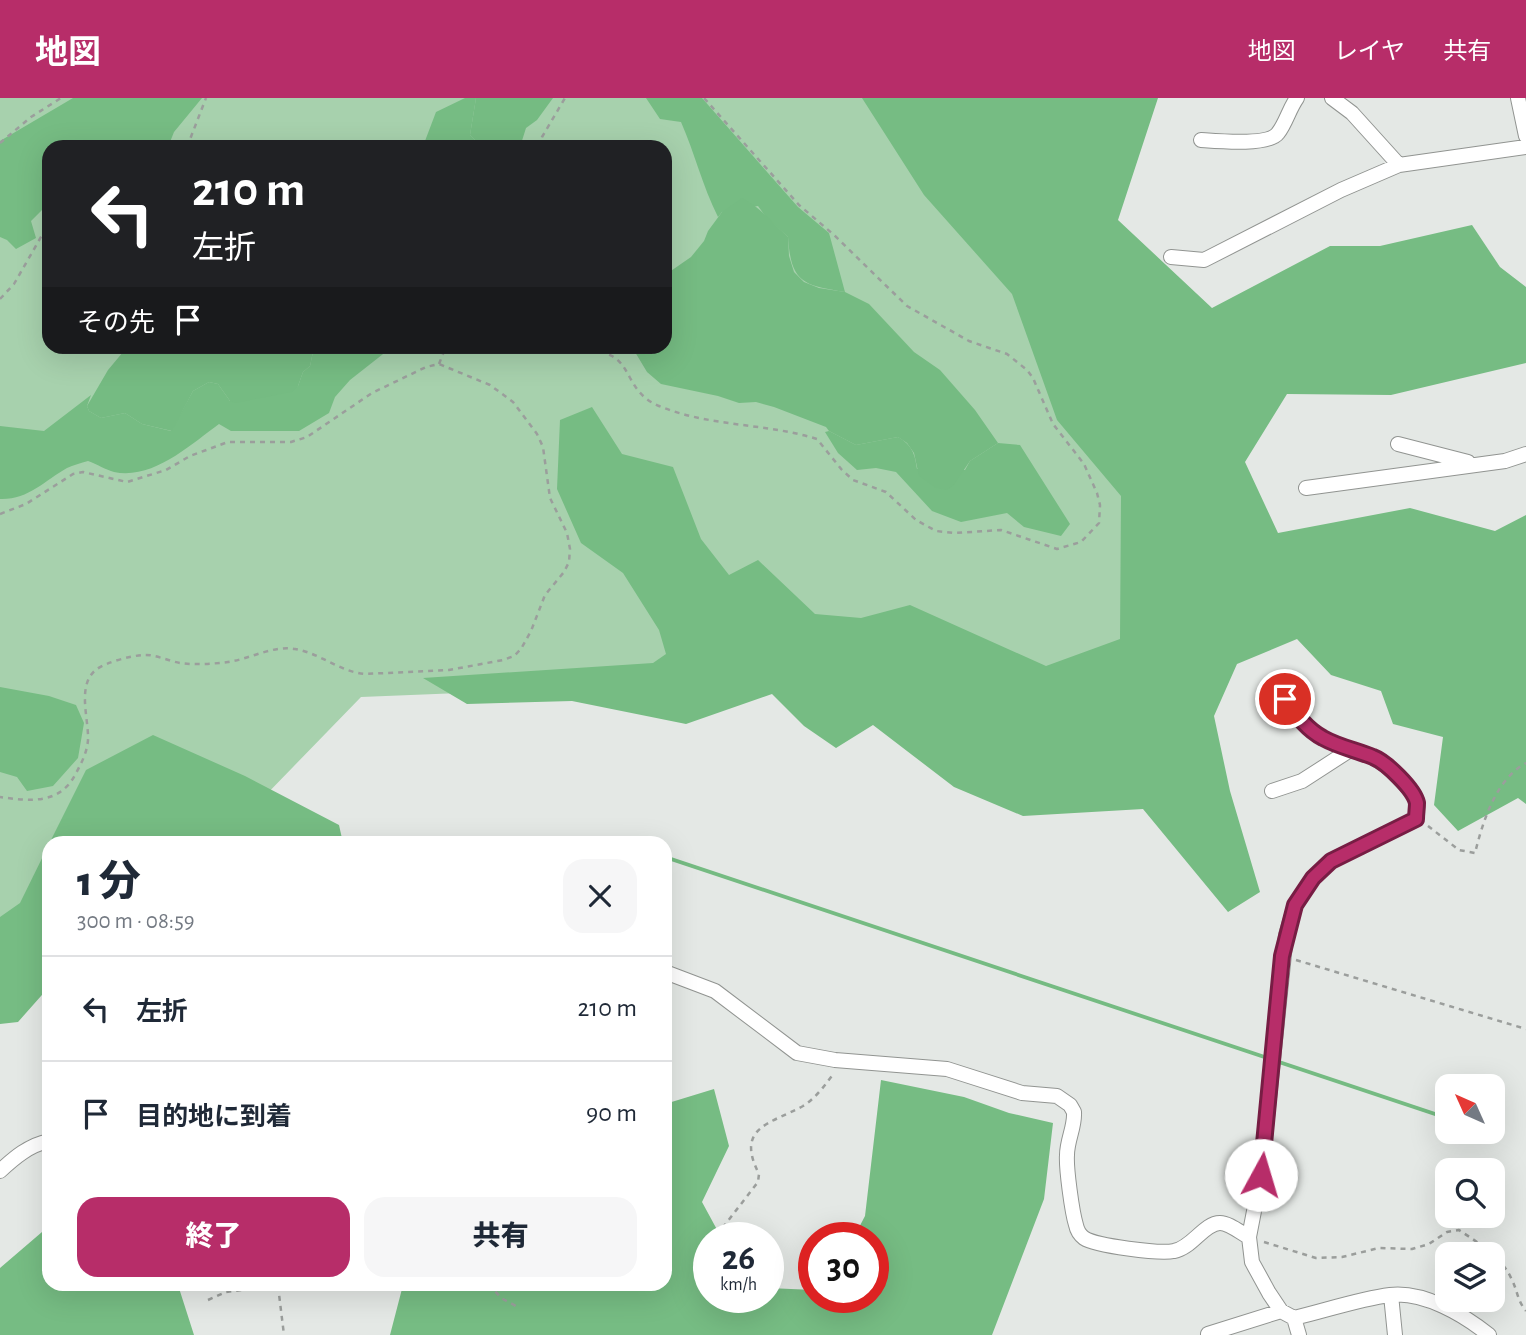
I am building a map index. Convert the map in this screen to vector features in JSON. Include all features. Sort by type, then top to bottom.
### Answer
[{"type":"street","points":[[1201,140],[1225,142],[1272,139],[1278,134],[1297,98]]},
{"type":"street","points":[[1332,98],[1352,113],[1399,165]]},
{"type":"street","points":[[1518,98],[1526,136]]},
{"type":"street","points":[[1171,257],[1204,260],[1341,190],[1399,165],[1526,147]]},
{"type":"street","points":[[1398,444],[1477,464]]},
{"type":"street","points":[[1306,488],[1505,461],[1526,454]]},
{"type":"street","points":[[1285,699],[1304,724],[1320,736],[1378,759],[1413,793],[1417,803],[1416,819],[1331,861],[1313,878],[1295,905],[1282,956],[1261,1175],[1248,1237],[1252,1262],[1300,1335]]},
{"type":"street","points":[[1272,791],[1302,781],[1350,750]]},
{"type":"street","points":[[672,975],[715,990],[797,1053],[844,1061],[947,1069],[1009,1090],[1057,1096],[1065,1101],[1070,1105],[1074,1118],[1067,1156],[1074,1218],[1082,1237],[1094,1243],[1174,1252],[1186,1247],[1206,1229],[1220,1223],[1248,1237]]},
{"type":"street","points":[[0,1171],[16,1156],[42,1143]]},
{"type":"street","points":[[1391,1295],[1395,1335]]},
{"type":"street","points":[[1208,1334],[1287,1314],[1391,1295],[1415,1297],[1449,1309],[1489,1335]]},
{"type":"path","points":[[0,143],[31,117],[61,98]]},
{"type":"path","points":[[190,140],[206,98]]},
{"type":"path","points":[[541,140],[565,98]]},
{"type":"path","points":[[604,354],[613,356],[620,363],[636,391],[660,406],[698,418],[817,439],[853,480],[886,492],[916,520],[936,531],[955,533],[1001,530],[1057,549],[1081,542],[1099,523],[1100,505],[1097,493],[1084,464],[1053,424],[1033,377],[1027,370],[1007,354],[969,341],[907,306],[799,205],[704,98]]},
{"type":"path","points":[[0,299],[13,284],[42,235]]},
{"type":"path","points":[[439,364],[443,354]]},
{"type":"path","points":[[0,514],[26,504],[72,474],[83,472],[127,482],[166,470],[190,456],[228,442],[291,442],[307,437],[402,376],[439,364],[503,393],[527,419],[543,447],[550,498],[567,533],[570,549],[569,562],[545,595],[521,649],[514,656],[503,660],[468,667],[365,674],[352,673],[296,649],[280,649],[223,663],[191,664],[144,654],[96,670],[90,677],[85,701],[88,739],[85,755],[72,782],[62,793],[49,799],[0,796]]},
{"type":"path","points":[[1416,819],[1434,829],[1459,850],[1475,853],[1491,804],[1510,774],[1526,763]]},
{"type":"path","points":[[1282,956],[1526,1029]]},
{"type":"path","points":[[728,1222],[758,1182],[760,1174],[752,1160],[750,1147],[755,1133],[764,1124],[805,1105],[819,1093],[844,1061]]},
{"type":"path","points":[[1248,1237],[1316,1258],[1342,1257],[1379,1248],[1412,1249],[1429,1244],[1447,1232],[1460,1230],[1500,1261],[1513,1281],[1517,1301],[1526,1311]]},
{"type":"path","points":[[208,1300],[235,1291]]},
{"type":"path","points":[[279,1291],[284,1335]]},
{"type":"path","points":[[495,1291],[501,1298],[516,1306]]},
{"type":"shaded area","points":[[0,98],[1009,98],[1138,487],[1135,657],[1058,682],[657,685],[361,697],[260,801],[195,836],[42,836],[42,919],[0,941]]},
{"type":"shaded area","points":[[73,98],[202,98],[174,132],[171,140],[42,140],[42,210],[31,221],[36,238],[16,249],[0,237],[0,141]]},
{"type":"shaded area","points":[[465,98],[476,98],[470,135],[475,140],[425,140],[436,112]]},
{"type":"shaded area","points":[[476,98],[553,98],[537,120],[526,128],[522,140],[475,140],[470,135]]},
{"type":"shaded area","points":[[646,98],[702,98],[798,207],[829,233],[845,292],[809,284],[802,279],[792,264],[788,237],[758,206],[722,212],[718,217],[681,122],[660,119]]},
{"type":"shaded area","points":[[862,98],[1158,98],[1118,220],[1212,308],[1330,246],[1380,246],[1472,225],[1500,267],[1526,287],[1526,363],[1391,395],[1287,394],[1245,462],[1278,533],[1410,508],[1495,531],[1526,515],[1526,804],[1518,798],[1458,831],[1434,805],[1443,737],[1393,724],[1381,691],[1331,675],[1297,639],[1237,664],[1214,716],[1230,791],[1260,892],[1228,912],[1143,809],[1023,816],[954,787],[873,725],[836,748],[804,726],[772,694],[686,724],[572,701],[467,704],[423,678],[653,663],[666,654],[659,630],[623,573],[581,543],[557,489],[560,420],[592,407],[622,454],[673,467],[701,539],[729,575],[758,560],[815,614],[861,618],[910,605],[1046,666],[1120,639],[1121,496],[1057,420],[1012,294],[924,195]]},
{"type":"shaded area","points":[[742,198],[761,211],[788,237],[789,256],[794,272],[804,282],[819,288],[845,292],[869,304],[914,352],[940,370],[975,410],[998,443],[970,461],[953,486],[946,490],[936,488],[919,476],[914,453],[907,443],[898,437],[856,445],[826,427],[774,407],[756,402],[739,403],[661,384],[647,372],[636,354],[672,354],[672,270],[691,257],[722,212]]},
{"type":"shaded area","points":[[121,354],[313,354],[310,366],[303,372],[298,386],[292,392],[235,403],[230,401],[218,384],[209,382],[193,391],[172,431],[142,424],[125,413],[101,418],[89,411],[87,406],[108,370]]},
{"type":"shaded area","points":[[313,354],[383,354],[350,380],[335,397],[329,413],[299,431],[231,431],[219,424],[183,451],[143,471],[114,472],[88,461],[67,468],[27,493],[0,499],[0,426],[44,431],[91,395],[87,406],[89,411],[101,418],[125,413],[142,424],[171,431],[193,391],[209,382],[218,384],[230,401],[298,386],[303,372],[310,366]]},
{"type":"shaded area","points":[[829,431],[856,445],[898,437],[912,450],[917,469],[965,470],[970,461],[998,443],[1020,445],[1070,524],[1061,536],[1024,527],[1007,513],[961,522],[932,511],[896,472],[876,468],[857,470],[838,453],[825,432]]},
{"type":"shaded area","points":[[0,687],[49,696],[76,705],[84,723],[78,758],[53,786],[27,791],[17,777],[0,772]]},
{"type":"shaded area","points":[[153,735],[245,776],[339,825],[341,836],[53,836],[86,770]]},
{"type":"shaded area","points":[[672,857],[1435,1112],[1435,1116],[672,861]]},
{"type":"shaded area","points":[[42,858],[42,995],[18,1022],[0,1024],[0,917],[20,903]]},
{"type":"shaded area","points":[[881,1080],[964,1097],[1009,1113],[1053,1123],[1044,1199],[992,1335],[390,1335],[401,1291],[672,1291],[672,1102],[714,1089],[729,1146],[702,1202],[713,1222],[693,1222],[693,1313],[784,1313],[784,1289],[798,1289],[798,1313],[889,1313],[889,1222],[862,1222],[865,1216]]},
{"type":"shaded area","points":[[42,1232],[42,1291],[180,1291],[194,1335],[0,1335],[0,1268]]},
{"type":"route","points":[[1261,1175],[1282,956],[1295,905],[1313,878],[1331,861],[1416,819],[1417,803],[1413,793],[1378,759],[1340,747],[1320,736],[1304,724],[1285,699]]}]
